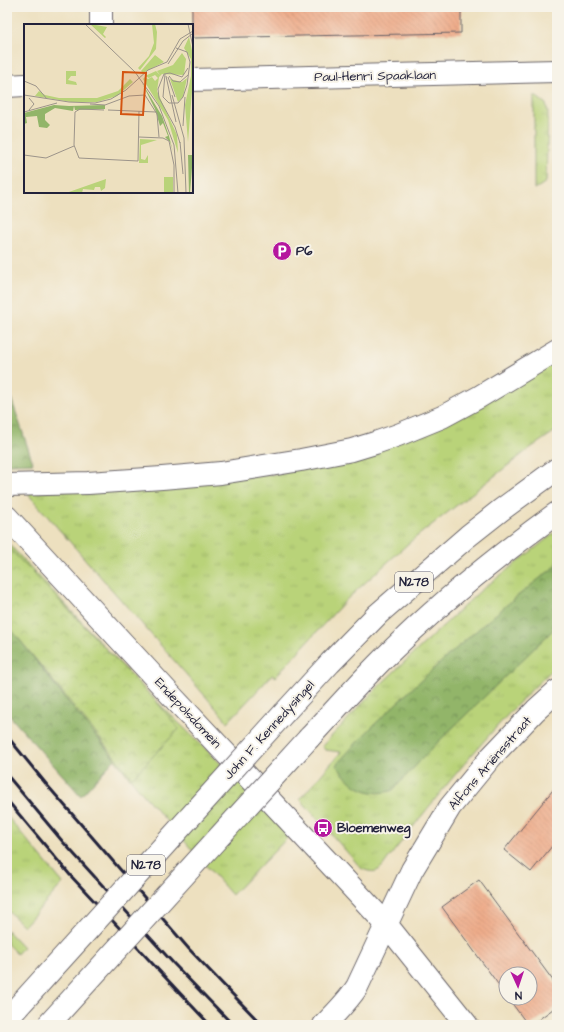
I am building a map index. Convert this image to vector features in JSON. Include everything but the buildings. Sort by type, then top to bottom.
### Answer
[{"type":"main road","points":[[101,7],[101,24]]},
{"type":"main road","name":"Paul-Henri Spaaklaan","points":[[193,80],[557,71]]},
{"type":"main road","points":[[7,86],[24,85]]},
{"type":"main road","points":[[7,485],[96,483],[221,473],[344,452],[398,435],[442,417],[557,350]]},
{"type":"main road","name":"John F. Kennedysingel","points":[[7,1019],[330,663],[384,609],[468,536],[557,469]]},
{"type":"main road","name":"N278","points":[[48,1025],[309,738],[385,658],[434,611],[488,566],[557,513]]},
{"type":"main road","name":"Endepolsdomein","points":[[7,517],[168,692],[387,925]]},
{"type":"main road","name":"Alfons Ariënsstraat","points":[[324,1025],[344,1005],[357,987],[412,870],[450,807],[491,757],[536,710],[557,691]]},
{"type":"main road","points":[[387,925],[467,1025]]},
{"type":"green space","points":[[534,95],[546,104],[548,113],[546,182],[534,189]]},
{"type":"green space","points":[[557,362],[557,430],[529,449],[411,541],[346,600],[275,677],[272,675],[228,722],[27,493],[277,474]]},
{"type":"green space","points":[[7,386],[33,463],[7,464]]},
{"type":"green space","points":[[557,531],[557,665],[511,711],[468,759],[382,867],[374,872],[362,869],[300,799],[341,752],[325,750],[322,746],[381,684],[479,592]]},
{"type":"green space","points":[[7,542],[143,688],[292,833],[232,895],[142,793],[64,697],[7,623]]},
{"type":"green space","points":[[7,546],[157,702],[179,729],[132,778],[7,624]]},
{"type":"green space","points":[[557,565],[557,626],[435,745],[393,790],[377,793],[367,791],[350,781],[336,765],[372,726],[465,640]]},
{"type":"green space","points":[[7,623],[64,697],[115,759],[81,796],[7,713]]},
{"type":"green space","points":[[7,816],[63,883],[24,926],[7,910]]},
{"type":"green space","points":[[7,930],[23,947],[17,954],[7,944]]},
{"type":"railway","points":[[7,736],[47,785],[189,949],[262,1025]]},
{"type":"railway","points":[[7,775],[63,842],[174,964],[233,1025]]},
{"type":"railway","points":[[7,800],[70,875],[210,1025]]},
{"type":"place","name":"P6","points":[[282,251]]},
{"type":"place","name":"Bloemenweg","points":[[323,828]]}]
